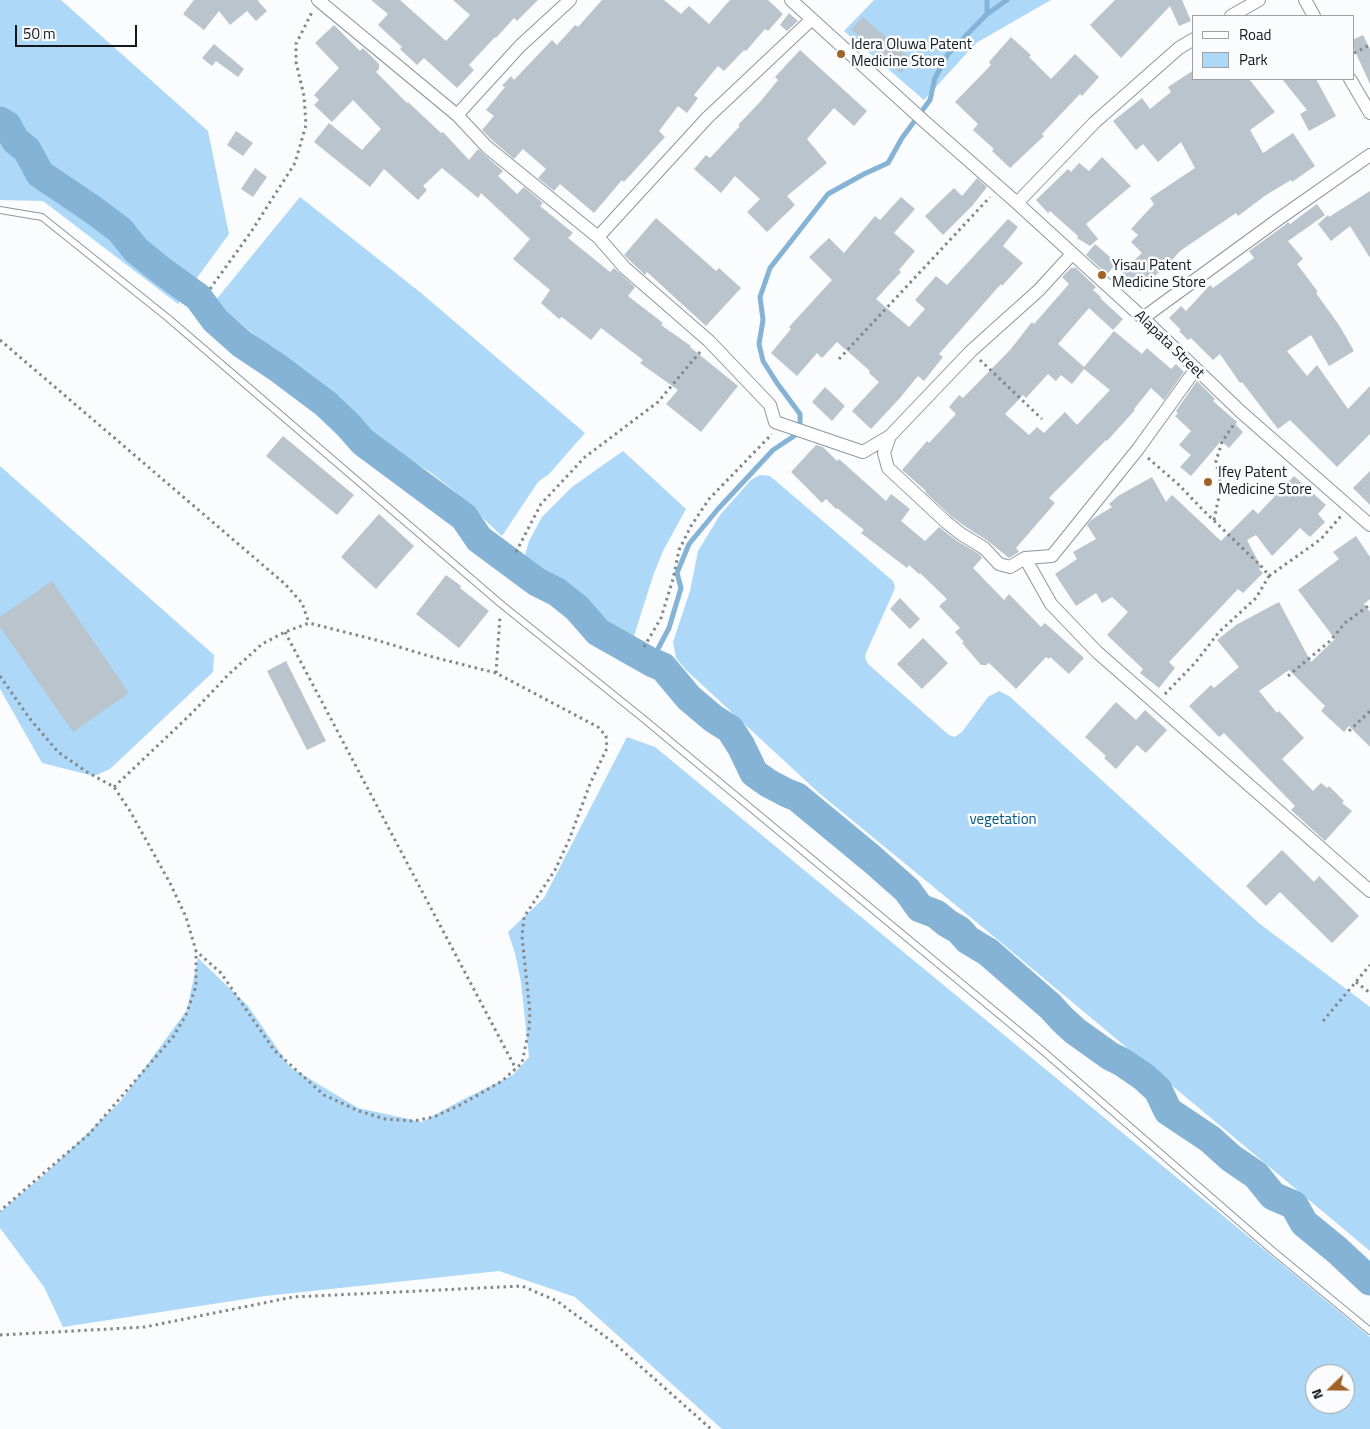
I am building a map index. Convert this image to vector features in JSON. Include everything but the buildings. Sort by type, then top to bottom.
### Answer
[{"type":"street","points":[[456,115],[520,46],[570,0]]},
{"type":"street","points":[[598,237],[707,118],[812,19],[791,0]]},
{"type":"street","points":[[1233,15],[1259,0]]},
{"type":"street","points":[[1305,0],[1313,15]]},
{"type":"street","points":[[316,4],[456,115],[487,147],[598,237],[625,268],[709,341],[770,405],[775,422],[863,452],[890,436],[971,351],[1039,290],[1072,254]]},
{"type":"street","name":"Alapata Street","points":[[812,19],[1143,318],[1240,412],[1370,525]]},
{"type":"street","points":[[1017,203],[1095,122],[1179,48],[1192,40]]},
{"type":"street","points":[[1351,80],[1370,112]]},
{"type":"street","points":[[1143,318],[1370,155]]},
{"type":"street","points":[[890,436],[884,453],[888,468],[946,522],[984,548],[999,564],[1010,567],[1025,558],[1052,556],[1138,449],[1195,370]]},
{"type":"street","points":[[1025,558],[1051,604],[1097,652],[1155,705],[1370,891]]},
{"type":"lane","points":[[0,210],[42,217],[168,318],[501,604],[645,720],[1042,1051],[1273,1251],[1370,1331]]},
{"type":"path","points":[[210,289],[251,232],[295,163],[306,124],[304,96],[296,62],[296,44],[316,4]]},
{"type":"path","points":[[1355,53],[1370,45]]},
{"type":"path","points":[[839,359],[999,188]]},
{"type":"path","points":[[0,340],[284,584],[302,604],[309,623]]},
{"type":"path","points":[[516,552],[541,504],[585,457],[658,402],[709,341]]},
{"type":"path","points":[[971,351],[1042,419]]},
{"type":"path","points":[[1214,520],[1221,487],[1216,461],[1222,442],[1240,412]]},
{"type":"path","points":[[644,647],[661,618],[673,579],[679,550],[691,526],[709,499],[772,435],[775,422]]},
{"type":"path","points":[[1138,449],[1179,485],[1269,576]]},
{"type":"path","points":[[1155,705],[1195,663],[1219,632],[1256,598],[1269,576],[1321,539],[1349,507]]},
{"type":"path","points":[[496,673],[501,604]]},
{"type":"path","points":[[1288,676],[1330,641],[1345,623],[1368,606],[1370,607]]},
{"type":"path","points":[[114,787],[262,644],[285,632],[309,623],[496,673],[598,727],[606,736],[607,748],[590,784],[569,840],[555,870],[524,917],[522,936],[530,1013],[522,1063],[502,1081],[462,1104],[434,1117],[413,1121],[385,1119],[359,1111],[324,1095],[274,1050],[221,973],[196,951]]},
{"type":"path","points":[[285,632],[516,1069]]},
{"type":"path","points":[[0,676],[30,719],[58,752],[114,787],[130,811],[174,892],[186,917],[196,951],[196,986],[186,1015],[173,1037],[89,1134],[0,1211]]},
{"type":"path","points":[[1349,731],[1370,711]]},
{"type":"path","points":[[1323,1021],[1370,965]]},
{"type":"path","points":[[1356,982],[1370,993]]},
{"type":"path","points":[[0,1335],[145,1327],[293,1296],[522,1286],[557,1301],[614,1343],[711,1429]]},
{"type":"green space","points":[[0,0],[61,0],[208,131],[229,234],[178,304],[43,201],[0,200]]},
{"type":"green space","points":[[874,0],[1051,0],[976,43],[924,100],[844,31]]},
{"type":"green space","points":[[300,197],[421,293],[585,433],[549,474],[538,482],[502,536],[453,490],[430,472],[375,438],[215,301]]},
{"type":"green space","points":[[623,451],[686,509],[663,551],[633,639],[590,622],[523,561],[529,541],[542,517],[572,487]]},
{"type":"green space","points":[[0,466],[214,655],[213,672],[110,769],[94,776],[42,763],[0,689]]},
{"type":"green space","name":"vegetation","points":[[760,475],[770,476],[893,581],[895,587],[893,593],[865,658],[868,664],[949,735],[955,737],[962,732],[988,697],[999,691],[1009,696],[1260,924],[1370,1007],[1370,1251],[819,793],[685,669],[676,658],[673,642],[690,591],[698,551],[720,515],[751,480]]},
{"type":"green space","points":[[627,737],[655,747],[1370,1337],[1370,1429],[722,1429],[575,1297],[499,1271],[265,1296],[63,1327],[44,1287],[0,1228],[0,1212],[46,1173],[120,1102],[187,1010],[198,958],[248,1006],[290,1067],[358,1108],[422,1122],[513,1075],[529,1057],[521,982],[508,932],[544,898]]},
{"type":"waterway","points":[[987,0],[987,14]]},
{"type":"waterway","points":[[651,662],[669,628],[681,588],[677,573],[689,544],[718,509],[773,450],[800,432],[800,414],[763,361],[759,344],[763,320],[760,297],[770,268],[828,194],[888,163],[902,138],[930,100],[935,78],[948,54],[987,14],[1007,0]]},
{"type":"waterway","points":[[0,121],[7,125],[15,140],[27,150],[40,174],[120,230],[136,250],[198,297],[215,320],[242,344],[326,404],[363,442],[464,517],[479,539],[537,582],[557,592],[577,608],[598,632],[663,667],[689,698],[714,719],[730,729],[741,746],[754,773],[768,783],[797,797],[907,890],[920,908],[936,914],[959,930],[968,940],[988,952],[1050,1006],[1075,1031],[1144,1077],[1158,1090],[1168,1111],[1210,1139],[1231,1158],[1256,1175],[1273,1196],[1294,1205],[1304,1223],[1337,1250],[1370,1281]]},
{"type":"place","name":"Idera Oluwa Patent Medicine Store","points":[[841,54]]},
{"type":"place","name":"Yisau Patent Medicine Store","points":[[1102,275]]},
{"type":"place","name":"Ifey Patent Medicine Store","points":[[1208,482]]}]
